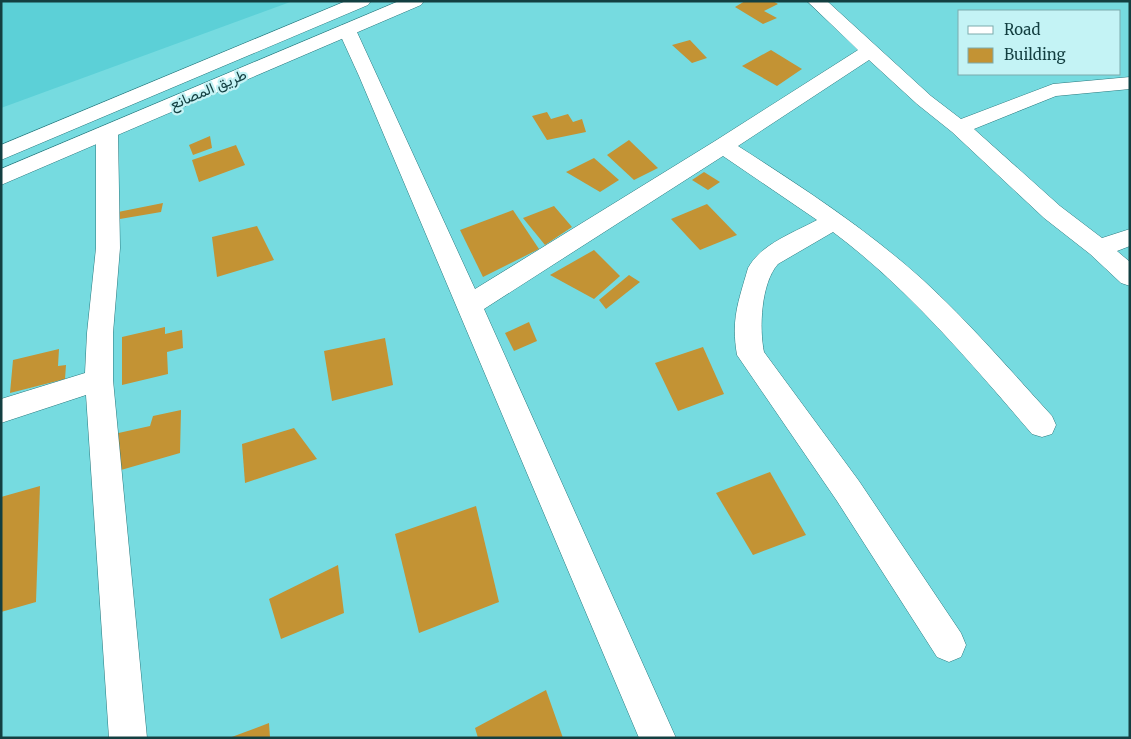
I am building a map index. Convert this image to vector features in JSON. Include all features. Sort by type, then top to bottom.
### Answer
[{"type":"street","name":"طريق المصانع","points":[[1,153],[362,1]]},
{"type":"street","name":"طريق المصانع","points":[[1,178],[415,1]]},
{"type":"street","points":[[816,1],[924,100],[959,127],[1052,212],[1099,248],[1130,277]]},
{"type":"street","points":[[347,30],[370,76],[658,738]]},
{"type":"street","points":[[470,305],[870,51]]},
{"type":"street","points":[[959,127],[1054,90],[1130,83]]},
{"type":"street","points":[[107,134],[108,248],[103,294],[99,380],[128,738]]},
{"type":"street","points":[[723,146],[790,189],[868,246],[913,286],[964,338],[1042,425]]},
{"type":"street","points":[[834,221],[769,258],[760,268],[747,318],[747,335],[751,355],[848,490],[949,645]]},
{"type":"street","points":[[1099,248],[1130,237]]},
{"type":"street","points":[[1,410],[99,380]]},
{"type":"shaded area","points":[[1,1],[293,1],[1,108]]},
{"type":"building","points":[[745,1],[773,1],[778,4],[764,11],[777,18],[763,24],[735,7]]},
{"type":"building","points":[[690,40],[707,58],[692,63],[672,45]]},
{"type":"building","points":[[771,50],[802,69],[777,86],[742,66]]},
{"type":"building","points":[[547,112],[551,119],[568,114],[573,122],[582,119],[586,132],[547,140],[532,116]]},
{"type":"building","points":[[210,136],[212,148],[193,155],[189,145]]},
{"type":"building","points":[[629,140],[658,168],[634,180],[607,155]]},
{"type":"building","points":[[236,145],[245,165],[199,182],[192,160]]},
{"type":"building","points":[[594,158],[619,180],[600,192],[566,172]]},
{"type":"building","points":[[704,172],[720,182],[708,190],[692,180]]},
{"type":"building","points":[[163,203],[161,212],[114,220],[113,213]]},
{"type":"building","points":[[707,204],[737,235],[700,250],[671,219]]},
{"type":"building","points":[[554,206],[572,227],[545,245],[523,218]]},
{"type":"building","points":[[513,210],[539,249],[483,277],[460,230]]},
{"type":"building","points":[[257,226],[274,260],[217,277],[212,237]]},
{"type":"building","points":[[594,250],[620,276],[594,299],[550,275]]},
{"type":"building","points":[[629,275],[640,282],[606,309],[599,300]]},
{"type":"building","points":[[529,322],[537,341],[514,351],[505,333]]},
{"type":"building","points":[[165,327],[165,334],[182,330],[183,348],[167,352],[168,374],[122,385],[122,337]]},
{"type":"building","points":[[385,338],[393,385],[332,401],[324,351]]},
{"type":"building","points":[[703,347],[724,394],[678,411],[655,363]]},
{"type":"building","points":[[59,349],[58,366],[66,365],[65,379],[10,393],[13,360]]},
{"type":"building","points":[[181,410],[180,453],[121,470],[114,434],[150,426],[153,416]]},
{"type":"building","points":[[294,428],[317,459],[245,483],[242,444]]},
{"type":"building","points":[[770,472],[806,535],[753,555],[716,493]]},
{"type":"building","points":[[40,486],[36,602],[1,612],[1,497]]},
{"type":"building","points":[[476,506],[499,602],[419,633],[395,534]]},
{"type":"building","points":[[338,565],[344,613],[281,639],[269,599]]},
{"type":"building","points":[[546,690],[563,738],[478,738],[475,728]]},
{"type":"building","points":[[269,723],[270,738],[229,738]]}]
